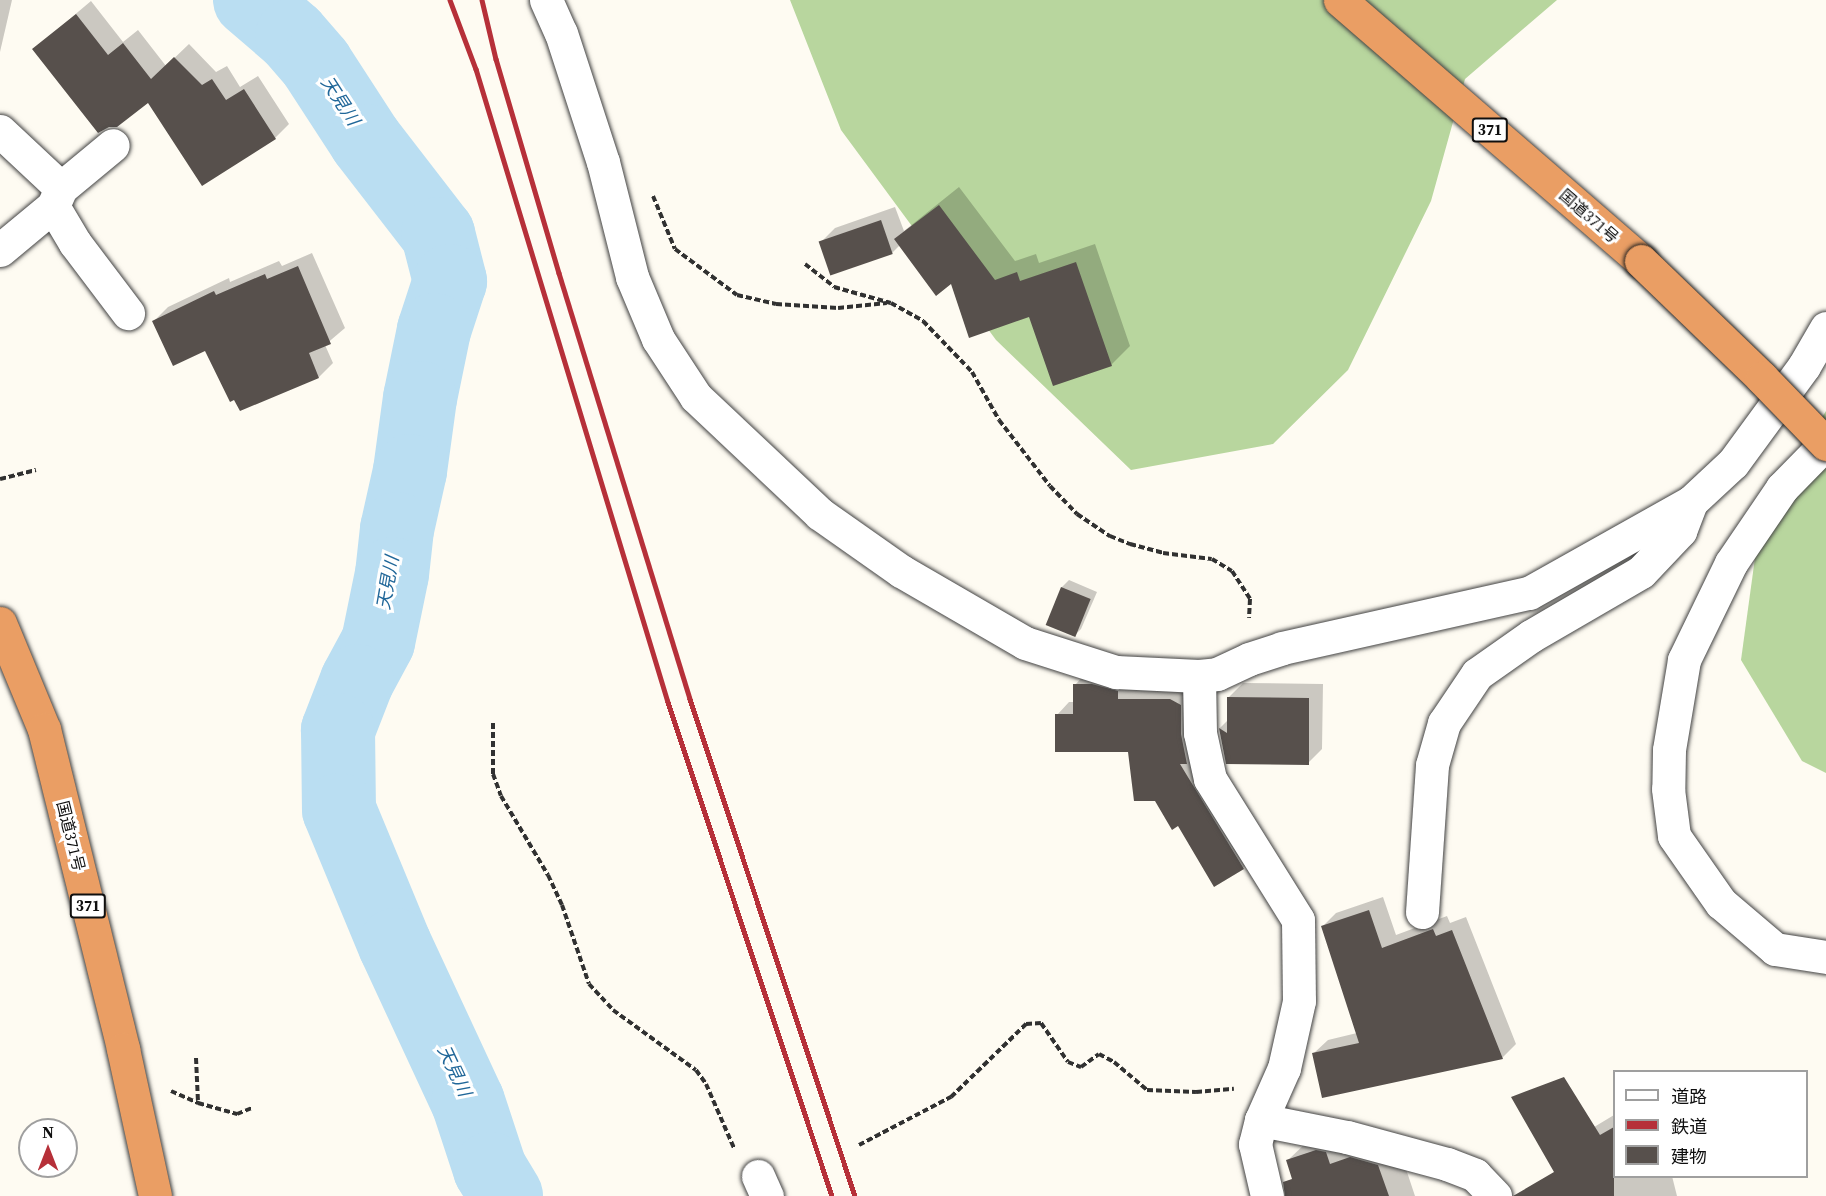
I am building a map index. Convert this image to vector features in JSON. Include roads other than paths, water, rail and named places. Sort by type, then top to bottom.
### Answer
[{"type":"highway","name":"国道371号","points":[[1340,0],[1641,261],[1826,443]]},
{"type":"highway","name":"国道371号","points":[[0,623],[44,729],[155,1196]]},
{"type":"street","points":[[546,0],[561,33],[603,162],[632,277],[658,339],[696,397],[820,514],[918,582],[1025,643],[1116,672],[1200,676],[1217,674],[1249,659],[1282,648],[1529,593],[1691,502],[1733,463],[1804,366],[1826,328]]},
{"type":"street","points":[[0,131],[53,184],[82,253],[128,313]]},
{"type":"street","points":[[0,250],[113,145]]},
{"type":"street","points":[[1826,443],[1782,488],[1738,553],[1683,660],[1669,750],[1668,789],[1674,836],[1721,903],[1775,949],[1826,957]]},
{"type":"street","points":[[1422,912],[1432,765],[1444,723],[1477,674],[1531,636],[1641,572],[1680,531],[1691,502]]},
{"type":"street","points":[[1200,676],[1200,733],[1210,779],[1298,920],[1299,1001],[1284,1068],[1261,1120],[1255,1144],[1267,1196]]},
{"type":"street","points":[[1261,1120],[1347,1137],[1447,1164],[1475,1175],[1495,1196]]},
{"type":"waterway","name":"天見川","points":[[250,0],[292,36],[316,64],[366,141],[438,234],[450,281],[434,330],[420,398],[410,471],[397,529],[392,574],[378,642],[357,681],[338,730],[339,810],[395,945],[468,1102],[490,1169],[506,1196]]},
{"type":"railway","points":[[450,0],[476,69],[668,702],[832,1196]]},
{"type":"railway","points":[[482,0],[496,59],[559,273],[690,699],[855,1196]]}]
